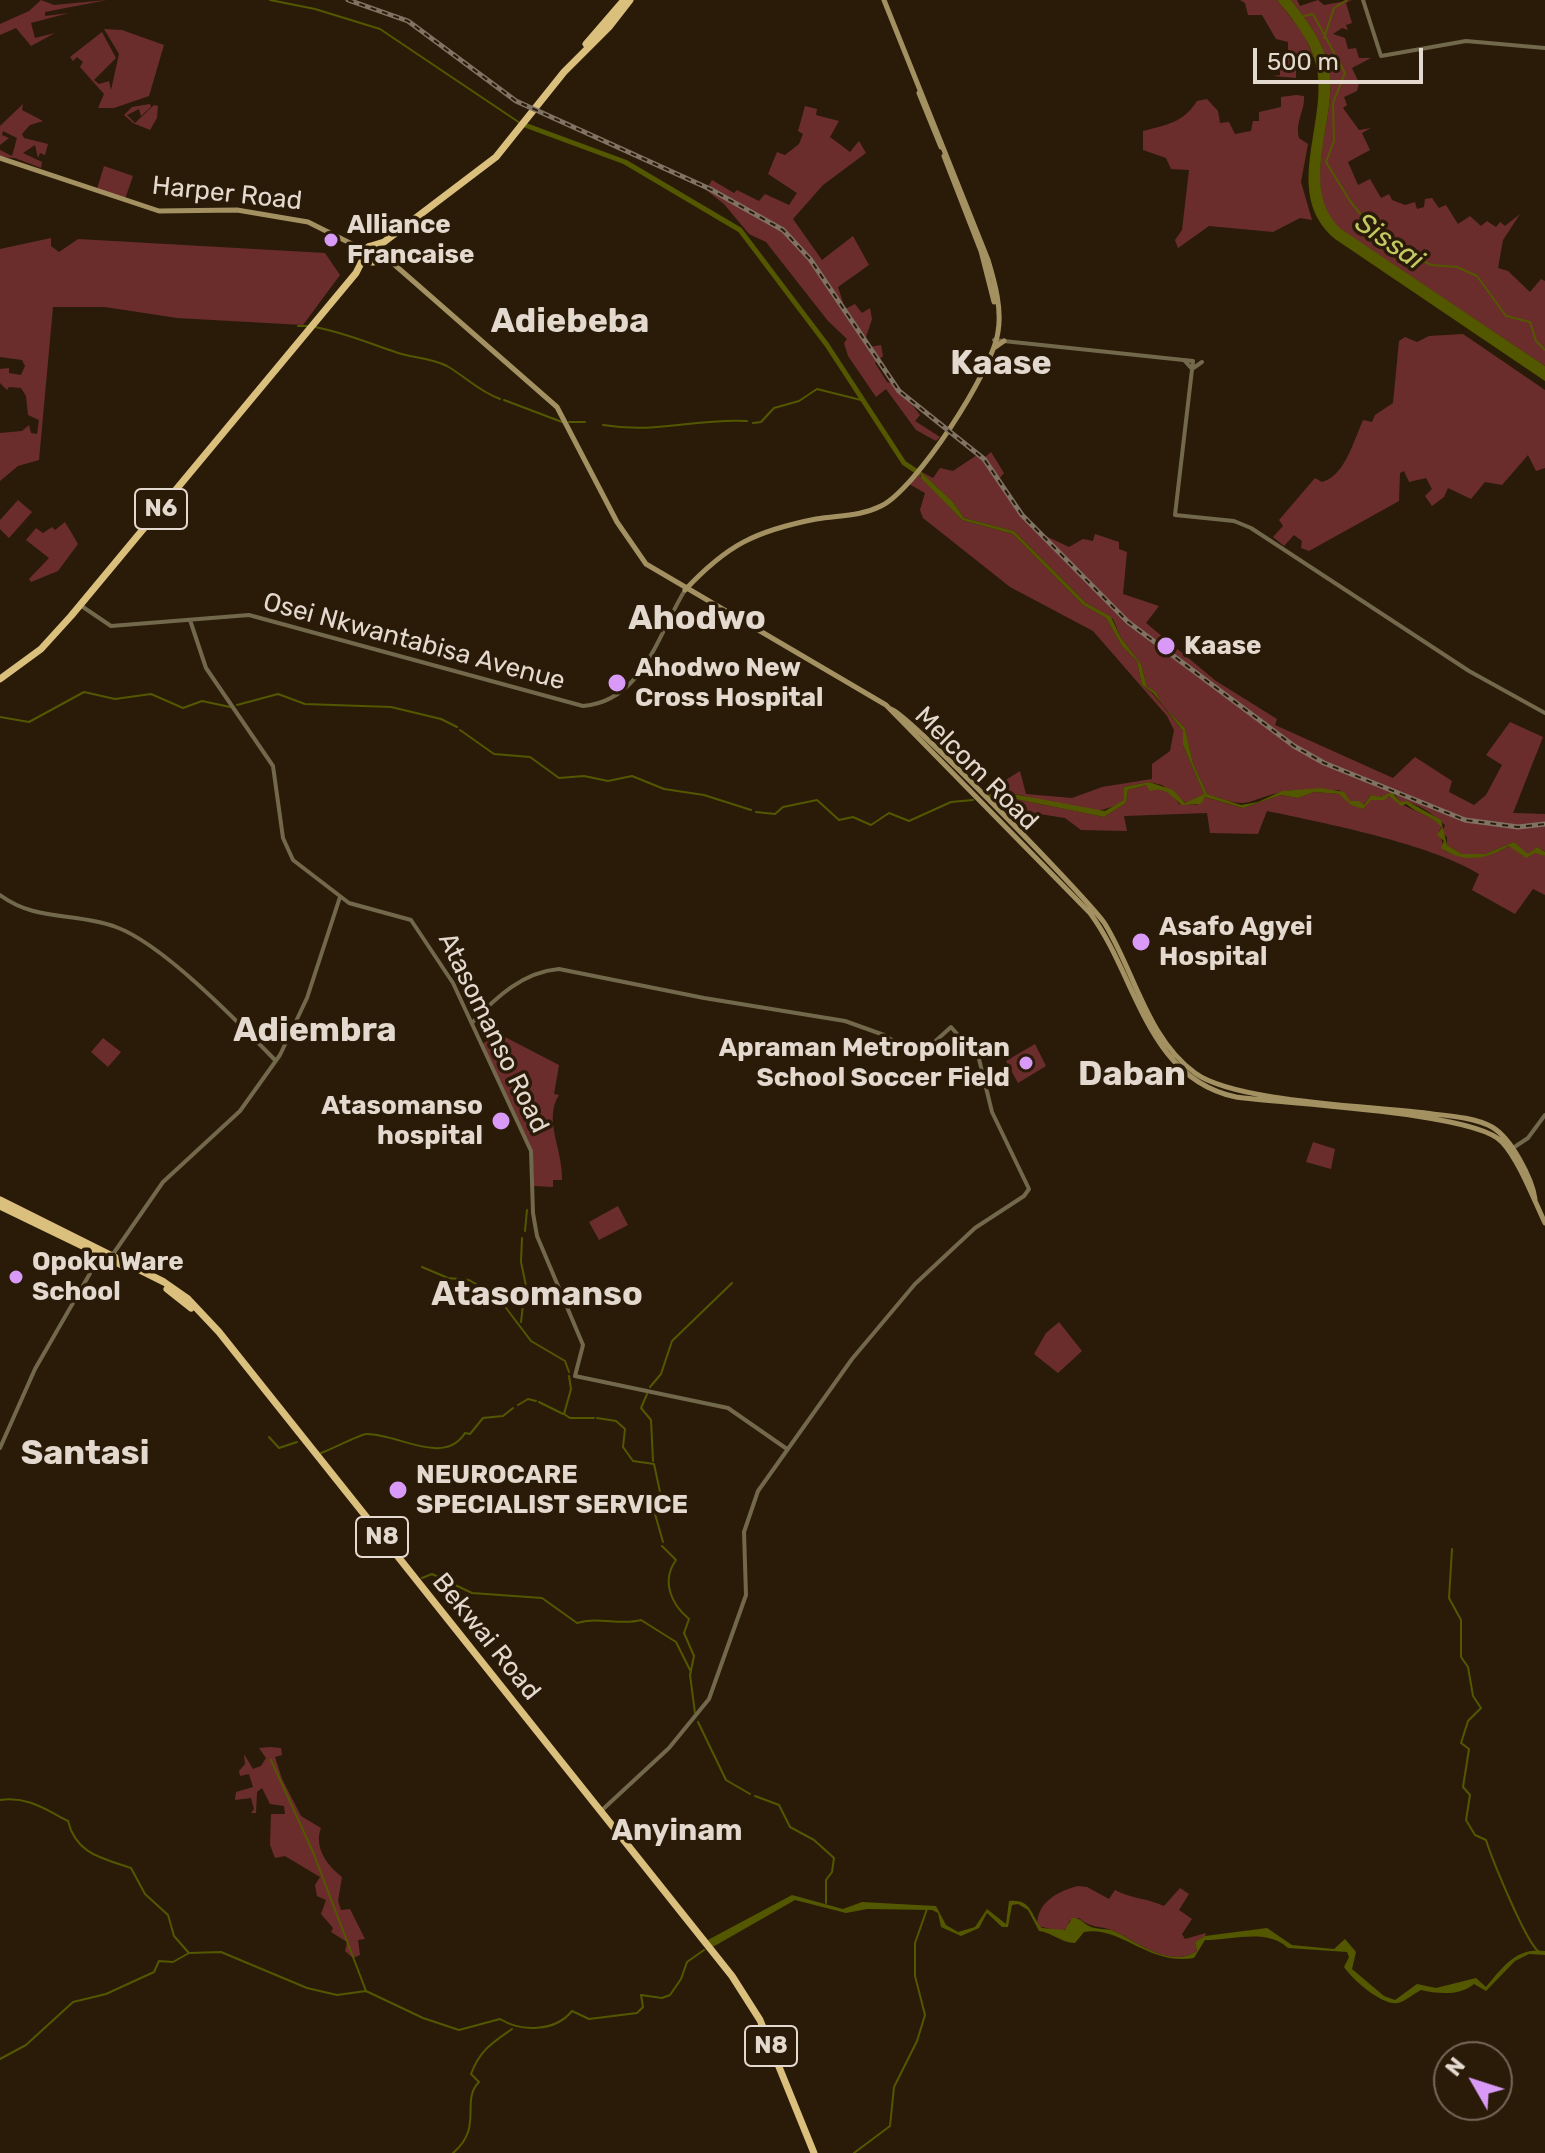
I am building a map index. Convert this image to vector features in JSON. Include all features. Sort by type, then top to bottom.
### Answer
[{"type":"highway","points":[[370,246],[384,242],[478,174],[523,124],[562,72],[628,1]]},
{"type":"highway","points":[[364,255],[374,261],[384,242]]},
{"type":"highway","points":[[370,246],[379,252]]},
{"type":"highway","name":"N6","points":[[356,273],[370,246]]},
{"type":"highway","name":"N6","points":[[0,679],[41,649],[356,273],[374,261]]},
{"type":"highway","name":"Bekwai Road","points":[[0,1203],[178,1290],[205,1314],[755,2011],[813,2153]]},
{"type":"highway","name":"Bekwai Road","points":[[58,1230],[101,1254],[111,1256]]},
{"type":"highway","name":"Bekwai Road","points":[[298,1434],[618,1836]]},
{"type":"main road","points":[[882,0],[988,260],[998,304],[998,332],[990,357]]},
{"type":"main road","points":[[685,590],[731,547],[781,528],[872,510],[891,500],[962,410],[993,349],[995,304],[984,263],[882,0]]},
{"type":"main road","name":"Harper Road","points":[[0,158],[151,209],[174,212],[237,210],[320,226],[356,246],[364,255]]},
{"type":"main road","name":"Harper Road","points":[[356,246],[370,246]]},
{"type":"main road","name":"Melcom Road","points":[[379,252],[557,407],[633,548],[646,564],[685,590],[811,658],[891,709],[985,802],[1057,875],[1101,928],[1163,1048],[1201,1081],[1236,1097],[1399,1113],[1483,1130],[1501,1140],[1509,1150],[1545,1223]]},
{"type":"main road","points":[[374,261],[389,262]]},
{"type":"main road","points":[[993,349],[1004,341],[998,332]]},
{"type":"street","points":[[1363,0],[1381,56],[1466,41],[1545,48]]},
{"type":"street","points":[[995,340],[1193,361],[1175,515],[1234,521],[1251,528],[1456,663],[1545,713]]},
{"type":"street","points":[[1192,369],[1202,362]]},
{"type":"street","name":"Osei Nkwantabisa Avenue","points":[[80,605],[111,626],[249,615],[583,706],[607,701],[631,684],[685,590]]},
{"type":"street","points":[[111,1256],[163,1182],[240,1111],[275,1060],[307,998],[340,897],[290,855],[282,832],[273,766],[206,668],[190,620]]},
{"type":"street","points":[[0,895],[17,907],[36,914],[109,925],[134,936],[217,1002],[275,1060]]},
{"type":"street","name":"Atasomanso Road","points":[[340,897],[411,920],[449,974],[531,1151],[537,1236],[583,1345],[575,1376],[728,1408],[774,1442]]},
{"type":"street","points":[[472,1023],[522,979],[542,970],[570,969],[721,1001],[845,1021],[884,1035],[918,1057],[951,1027],[977,1055],[992,1112],[1029,1191],[975,1228],[915,1284],[859,1350],[782,1456],[751,1505],[744,1532],[746,1595],[709,1699],[669,1748],[600,1812]]},
{"type":"street","points":[[1509,1150],[1528,1138],[1545,1115]]},
{"type":"street","points":[[0,1448],[35,1369],[101,1254]]},
{"type":"street","points":[[774,1442],[787,1449]]},
{"type":"street","points":[[774,1442],[782,1456]]},
{"type":"shaded area","points":[[41,0],[54,5],[107,0],[45,12],[45,16],[69,13],[31,23],[35,38],[55,33],[31,46],[16,28],[0,35],[0,24],[29,11]]},
{"type":"shaded area","points":[[1240,0],[1277,0],[1303,33],[1314,57],[1296,63],[1296,78],[1273,76],[1280,75],[1280,67],[1271,65],[1271,53],[1283,54],[1288,50],[1288,42],[1276,39],[1262,15],[1248,15],[1245,3]]},
{"type":"shaded area","points":[[1277,0],[1291,0],[1316,35],[1328,64],[1330,94],[1320,176],[1322,195],[1329,213],[1341,229],[1545,366],[1545,381],[1335,239],[1319,221],[1311,201],[1309,180],[1317,113],[1317,69],[1307,41]]},
{"type":"shaded area","points":[[1291,0],[1297,0],[1300,6],[1318,0],[1324,5],[1352,0],[1346,3],[1352,23],[1346,25],[1348,30],[1342,28],[1333,34],[1345,38],[1348,49],[1356,48],[1359,58],[1371,58],[1352,68],[1359,83],[1357,91],[1344,97],[1347,105],[1343,108],[1359,130],[1371,128],[1362,133],[1370,150],[1348,162],[1358,185],[1370,179],[1381,198],[1389,194],[1392,200],[1405,205],[1415,202],[1417,209],[1424,207],[1425,199],[1432,198],[1439,208],[1446,205],[1458,224],[1470,216],[1481,226],[1487,221],[1496,227],[1500,222],[1505,226],[1520,214],[1503,240],[1498,268],[1508,271],[1530,292],[1541,279],[1545,281],[1545,366],[1340,229],[1328,213],[1320,176],[1330,75],[1316,35]]},
{"type":"shaded area","points":[[104,29],[122,30],[164,45],[149,96],[114,108],[98,108],[104,94],[80,67],[83,62],[77,57],[73,61],[70,57],[102,32],[116,58],[94,80],[99,84],[109,81],[111,90],[119,54]]},
{"type":"shaded area","points":[[1304,96],[1298,132],[1299,138],[1308,144],[1301,182],[1312,220],[1300,218],[1273,232],[1209,226],[1178,248],[1175,240],[1182,230],[1189,170],[1171,169],[1166,158],[1143,150],[1143,131],[1174,122],[1197,101],[1207,99],[1218,111],[1220,123],[1229,122],[1235,134],[1251,131],[1253,121],[1259,121],[1259,112],[1281,107],[1281,97]]},
{"type":"shaded area","points":[[23,104],[22,110],[43,121],[30,125],[22,134],[24,138],[48,144],[45,155],[40,153],[38,158],[35,145],[23,153],[42,162],[41,168],[15,158],[0,157],[0,150],[12,156],[17,138],[3,131],[2,135],[9,138],[0,145],[0,126]]},
{"type":"shaded area","points":[[150,104],[151,107],[141,116],[139,109],[127,115],[135,123],[154,105],[158,106],[157,118],[150,130],[133,123],[124,115],[132,107]]},
{"type":"shaded area","points":[[805,106],[817,109],[816,115],[839,121],[830,137],[850,152],[859,141],[866,153],[823,185],[793,219],[822,260],[853,236],[869,265],[838,287],[845,309],[855,304],[862,313],[870,308],[872,319],[865,340],[869,347],[881,345],[883,356],[875,363],[887,382],[897,385],[920,415],[915,421],[940,437],[936,441],[916,430],[886,389],[876,397],[848,356],[844,343],[847,339],[828,321],[766,242],[749,234],[724,204],[706,190],[712,180],[734,193],[737,190],[759,201],[765,194],[789,205],[797,193],[768,174],[777,152],[785,155],[799,144],[803,134],[798,131]]},
{"type":"shaded area","points":[[104,166],[133,176],[125,199],[97,189]]},
{"type":"shaded area","points":[[51,238],[51,246],[59,252],[78,239],[325,253],[340,275],[303,325],[177,318],[105,307],[53,307],[39,460],[18,466],[0,481],[0,433],[22,431],[29,425],[31,433],[37,434],[39,420],[28,415],[26,396],[21,388],[9,387],[7,390],[0,383],[0,369],[9,368],[9,373],[21,375],[25,366],[22,360],[0,357],[0,249]]},
{"type":"shaded area","points":[[1463,334],[1545,390],[1545,468],[1536,471],[1528,455],[1502,485],[1485,482],[1471,499],[1448,488],[1444,497],[1432,506],[1425,496],[1432,489],[1426,478],[1409,482],[1404,471],[1400,473],[1399,501],[1309,551],[1301,548],[1302,541],[1294,535],[1284,546],[1273,537],[1283,526],[1279,520],[1315,478],[1322,482],[1337,473],[1363,420],[1372,422],[1375,415],[1393,403],[1399,341],[1405,337],[1417,342],[1429,336]]},
{"type":"shaded area","points":[[991,452],[1004,473],[999,479],[1035,531],[1069,547],[1083,539],[1093,541],[1095,534],[1119,542],[1119,549],[1127,552],[1123,594],[1159,606],[1146,623],[1216,681],[1277,719],[1275,725],[1393,778],[1415,757],[1452,781],[1449,792],[1474,805],[1486,795],[1502,765],[1486,755],[1510,722],[1543,737],[1513,813],[1545,814],[1545,852],[1537,847],[1528,855],[1514,842],[1485,854],[1462,854],[1447,845],[1447,837],[1442,833],[1445,825],[1418,806],[1400,803],[1395,794],[1371,795],[1363,806],[1350,801],[1339,790],[1288,791],[1245,803],[1207,794],[1193,763],[1185,728],[1163,706],[1155,691],[1147,687],[1141,664],[1121,638],[1113,619],[1086,603],[1014,531],[964,518],[953,502],[920,471],[933,478],[940,468],[953,471],[977,455],[982,460]]},
{"type":"shaded area","points":[[920,471],[953,502],[964,518],[1014,531],[1086,603],[1111,617],[1121,638],[1141,664],[1147,687],[1155,691],[1162,705],[1142,685],[1137,661],[1122,646],[1106,618],[1083,605],[1013,534],[962,520],[921,478]]},
{"type":"shaded area","points":[[918,474],[962,520],[1013,534],[1083,605],[1106,618],[1122,646],[1137,661],[1142,685],[1183,731],[1183,745],[1204,794],[1186,803],[1162,785],[1149,782],[1124,787],[1124,800],[1112,807],[1085,810],[1015,794],[985,793],[1020,771],[1026,794],[1072,798],[1102,787],[1152,779],[1152,764],[1170,751],[1174,730],[1167,716],[1093,631],[1010,587],[923,518],[920,510],[925,493],[909,484]]},
{"type":"shaded area","points":[[18,500],[32,512],[9,538],[0,529],[0,520]]},
{"type":"shaded area","points":[[65,522],[78,544],[58,571],[31,582],[29,579],[49,558],[26,540],[36,528],[43,533],[52,527],[55,530]]},
{"type":"shaded area","points":[[1164,707],[1185,728],[1193,763],[1207,794],[1241,805],[1258,802],[1282,791],[1321,788],[1344,792],[1350,801],[1359,801],[1364,805],[1371,795],[1381,797],[1392,792],[1400,802],[1407,801],[1441,820],[1447,845],[1462,854],[1485,854],[1514,842],[1528,854],[1537,847],[1545,852],[1545,856],[1535,853],[1526,858],[1509,846],[1475,858],[1450,853],[1441,848],[1444,841],[1437,835],[1442,827],[1406,804],[1401,806],[1389,796],[1384,800],[1371,800],[1363,809],[1351,805],[1339,794],[1314,792],[1298,798],[1281,795],[1243,808],[1205,797],[1201,804],[1182,805],[1165,791],[1150,791],[1146,785],[1128,790],[1126,803],[1104,817],[1006,797],[990,799],[987,795],[1002,792],[1105,811],[1124,800],[1124,787],[1149,782],[1173,790],[1185,803],[1204,794],[1183,745],[1183,731]]},
{"type":"shaded area","points":[[1146,785],[1171,793],[1179,804],[1197,805],[1204,797],[1243,808],[1281,795],[1298,798],[1314,792],[1339,794],[1363,809],[1370,800],[1392,796],[1442,826],[1439,831],[1445,851],[1477,857],[1509,846],[1519,850],[1522,856],[1538,852],[1545,856],[1545,895],[1533,889],[1515,914],[1472,890],[1479,874],[1458,863],[1406,844],[1267,811],[1258,834],[1210,833],[1207,813],[1124,816],[1127,831],[1081,830],[1065,818],[1027,812],[1013,822],[1001,805],[990,799],[1006,797],[1104,817],[1126,803],[1128,790]]},
{"type":"shaded area","points":[[503,1036],[559,1065],[554,1094],[559,1095],[553,1125],[562,1180],[553,1180],[553,1187],[534,1186],[532,1150],[482,1044],[489,1040],[494,1047]]},
{"type":"shaded area","points":[[103,1038],[121,1052],[108,1067],[91,1052]]},
{"type":"shaded area","name":"Apraman Metropolitan School Soccer Field","points":[[1035,1044],[1046,1066],[1018,1083],[1006,1061]]},
{"type":"shaded area","points":[[1313,1142],[1335,1149],[1331,1169],[1306,1162]]},
{"type":"shaded area","points":[[618,1206],[628,1225],[599,1240],[589,1222]]},
{"type":"shaded area","points":[[1059,1322],[1082,1351],[1058,1373],[1034,1354],[1046,1333]]},
{"type":"shaded area","points":[[259,1748],[281,1748],[282,1755],[275,1757],[282,1779],[301,1816],[321,1828],[321,1850],[342,1877],[338,1901],[341,1910],[350,1909],[365,1939],[358,1940],[360,1955],[353,1958],[345,1951],[347,1942],[331,1932],[333,1928],[321,1914],[326,1900],[317,1896],[315,1885],[320,1877],[285,1856],[275,1858],[270,1845],[271,1814],[285,1814],[284,1806],[270,1804],[262,1788],[257,1792],[256,1813],[251,1813],[254,1809],[251,1798],[235,1800],[236,1792],[253,1787],[249,1774],[240,1776],[239,1771],[245,1764],[244,1754],[253,1769],[261,1766],[266,1758]]},
{"type":"shaded area","points":[[1078,1886],[1087,1887],[1109,1899],[1115,1890],[1164,1906],[1180,1888],[1189,1894],[1179,1910],[1192,1919],[1182,1934],[1185,1939],[1206,1933],[1205,1936],[1195,1942],[1197,1951],[1176,1957],[1154,1952],[1114,1931],[1079,1918],[1069,1921],[1068,1928],[1061,1931],[1037,1926],[1041,1910],[1050,1899]]},
{"type":"shaded area","points":[[792,1895],[843,1909],[862,1902],[936,1906],[946,1925],[958,1932],[975,1927],[987,1909],[1006,1924],[1009,1901],[1017,1901],[1027,1906],[1042,1928],[1065,1930],[1072,1918],[1078,1919],[1092,1927],[1114,1931],[1154,1952],[1176,1957],[1197,1951],[1195,1942],[1205,1936],[1267,1928],[1292,1945],[1334,1949],[1345,1939],[1356,1952],[1352,1969],[1384,1996],[1395,2000],[1417,1984],[1436,1988],[1476,1978],[1486,1987],[1518,1955],[1545,1951],[1545,1955],[1529,1954],[1515,1961],[1486,1991],[1474,1984],[1456,1992],[1421,1990],[1404,2001],[1391,2003],[1368,1991],[1344,1967],[1349,1957],[1347,1952],[1288,1948],[1270,1938],[1249,1936],[1205,1940],[1194,1958],[1178,1959],[1163,1956],[1097,1931],[1084,1932],[1075,1943],[1066,1941],[1039,1931],[1028,1910],[1018,1904],[1012,1905],[1008,1927],[1002,1927],[987,1913],[979,1928],[961,1936],[941,1927],[938,1913],[932,1910],[867,1909],[846,1913],[795,1900],[711,1948],[706,1941]]},
{"type":"waterway","points":[[270,0],[315,9],[380,29],[520,123]]},
{"type":"waterway","points":[[1324,38],[1334,8],[1347,0]]},
{"type":"waterway","name":"Sissai","points":[[1304,16],[1313,14],[1345,73],[1333,103],[1334,141],[1326,162],[1350,201],[1379,237],[1431,265],[1457,267],[1477,276],[1506,316],[1530,322],[1536,341],[1545,350]]},
{"type":"waterway","points":[[522,124],[625,162],[740,230],[827,345],[904,463],[919,473]]},
{"type":"waterway","points":[[298,326],[308,326]]},
{"type":"waterway","points":[[315,327],[441,363],[500,399]]},
{"type":"waterway","points":[[753,423],[761,422],[774,408],[799,401],[817,389],[865,401]]},
{"type":"waterway","points":[[504,400],[562,422]]},
{"type":"waterway","points":[[603,425],[641,428],[747,421]]},
{"type":"waterway","points":[[569,422],[585,422]]},
{"type":"waterway","points":[[0,717],[29,722],[84,692],[115,699],[151,694],[183,708],[202,701],[230,707]]},
{"type":"waterway","points":[[237,705],[278,694],[305,704],[391,707],[441,719],[457,727]]},
{"type":"waterway","points":[[460,730],[494,754],[530,757],[559,778],[584,776],[608,781],[632,776],[664,789],[704,795],[751,810]]},
{"type":"waterway","points":[[756,812],[775,814],[783,807],[817,800],[839,820],[853,817],[871,825],[889,813],[909,821],[951,802],[973,800]]},
{"type":"waterway","points":[[525,1231],[527,1210]]},
{"type":"waterway","points":[[521,1261],[522,1238]]},
{"type":"waterway","points":[[521,1262],[526,1286]]},
{"type":"waterway","points":[[422,1267],[448,1278],[469,1280],[497,1296],[531,1341],[565,1361],[569,1372]]},
{"type":"waterway","points":[[650,1387],[661,1374],[672,1341],[732,1283]]},
{"type":"waterway","points":[[521,1322],[525,1288]]},
{"type":"waterway","points":[[569,1376],[571,1389],[564,1414],[570,1418],[594,1418]]},
{"type":"waterway","points":[[647,1394],[641,1408],[651,1420],[653,1461]]},
{"type":"waterway","points":[[518,1405],[528,1399],[536,1401]]},
{"type":"waterway","points":[[539,1402],[563,1414]]},
{"type":"waterway","points":[[321,1453],[366,1434],[419,1446],[445,1447],[456,1443],[465,1433],[470,1434],[483,1418],[503,1416],[513,1408]]},
{"type":"waterway","points":[[597,1418],[616,1421],[625,1429],[623,1447],[633,1461],[654,1464],[660,1492],[653,1507],[663,1542]]},
{"type":"waterway","points":[[269,1437],[279,1448],[297,1442]]},
{"type":"waterway","points":[[662,1546],[676,1560],[669,1576],[670,1592],[689,1619],[684,1633],[694,1656],[690,1675],[695,1713]]},
{"type":"waterway","points":[[1452,1549],[1449,1598],[1461,1620],[1461,1657],[1468,1667],[1473,1696],[1481,1708],[1468,1721],[1461,1743],[1469,1749],[1463,1787],[1470,1795],[1466,1820],[1475,1835],[1486,1840],[1517,1916],[1538,1951]]},
{"type":"waterway","points":[[422,1578],[432,1574],[472,1593],[542,1598],[577,1623],[641,1620],[676,1642],[691,1672]]},
{"type":"waterway","points":[[698,1722],[726,1780],[750,1794]]},
{"type":"waterway","points":[[271,1760],[313,1852],[366,1991]]},
{"type":"waterway","points":[[755,1796],[779,1805],[790,1827],[814,1840],[834,1858],[832,1872],[826,1880],[826,1903]]},
{"type":"waterway","points":[[0,1800],[36,1804],[68,1821],[77,1841],[84,1848],[131,1868],[145,1894],[168,1915],[174,1936],[188,1952]]},
{"type":"waterway","points":[[854,2153],[890,2126],[894,2087],[917,2041],[925,2015],[915,1976],[915,1943],[927,1909]]},
{"type":"waterway","points":[[0,2059],[26,2045],[73,2002],[106,1994],[154,1972],[159,1961],[173,1962],[189,1953],[221,1952],[307,1988],[337,1995],[366,1991],[423,2018],[459,2030],[500,2019],[518,2026],[538,2028],[557,2023],[572,2011],[589,2019],[637,2013],[643,2007],[641,1995],[662,1998],[670,1995],[681,1979],[687,1962],[704,1950]]},
{"type":"waterway","points":[[453,2153],[462,2143],[470,2124],[471,2097],[479,2082],[471,2074],[478,2059],[512,2029]]},
{"type":"railway","points":[[348,0],[408,21],[516,101],[710,189],[783,230],[810,259],[899,391],[984,459],[1022,515],[1128,622],[1294,746],[1324,763],[1465,820],[1518,827],[1545,824]]},
{"type":"place","name":"Alliance Francaise","points":[[331,240]]},
{"type":"place","name":"Kaase","points":[[1166,646]]},
{"type":"place","name":"Ahodwo New Cross Hospital","points":[[617,683]]},
{"type":"place","name":"Asafo Agyei Hospital","points":[[1141,942]]},
{"type":"place","name":"Apraman Metropolitan School Soccer Field","points":[[1026,1063]]},
{"type":"place","name":"Atasomanso hospital","points":[[501,1121]]},
{"type":"place","name":"Opoku Ware School","points":[[16,1277]]},
{"type":"place","name":"NEUROCARE SPECIALIST SERVICE","points":[[398,1490]]},
{"type":"district","name":"Adiebeba","points":[[570,322]]},
{"type":"district","name":"Kaase","points":[[1001,364]]},
{"type":"district","name":"Ahodwo","points":[[697,619]]},
{"type":"district","name":"Adiembra","points":[[315,1031]]},
{"type":"district","name":"Daban","points":[[1132,1075]]},
{"type":"district","name":"Atasomanso","points":[[537,1295]]},
{"type":"district","name":"Santasi","points":[[85,1454]]},
{"type":"district","name":"Anyinam","points":[[677,1831]]}]
